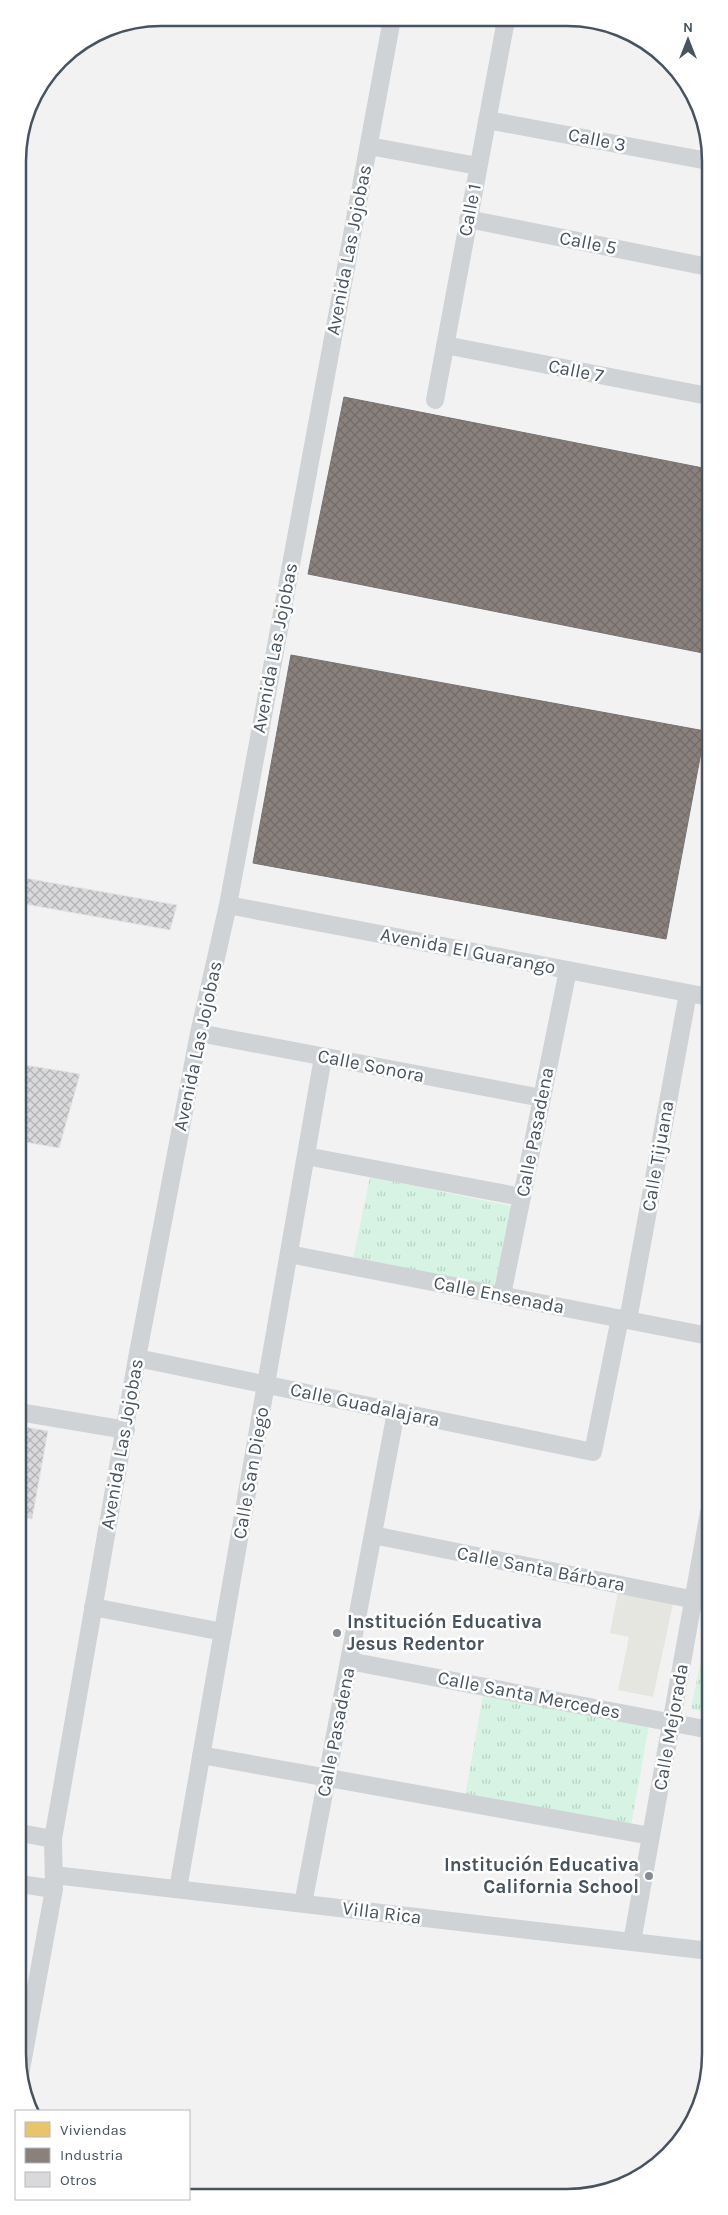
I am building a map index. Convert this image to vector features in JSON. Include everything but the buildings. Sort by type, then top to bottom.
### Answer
[{"type":"street","name":"Avenida Las Jojobas","points":[[26,2041],[54,1882],[53,1838],[126,1430],[137,1358],[200,1033],[228,905],[391,26]]},
{"type":"street","name":"Calle 1","points":[[435,400],[505,26]]},
{"type":"street","name":"Calle 3","points":[[487,120],[702,160]]},
{"type":"street","points":[[369,146],[478,166]]},
{"type":"street","name":"Calle 5","points":[[468,219],[702,265]]},
{"type":"street","name":"Calle 7","points":[[445,345],[702,395]]},
{"type":"street","name":"Avenida El Guarango","points":[[228,905],[702,996]]},
{"type":"street","name":"Calle Pasadena","points":[[502,1295],[568,970]]},
{"type":"street","name":"Calle Tijuana","points":[[593,1452],[624,1319],[688,993]]},
{"type":"street","name":"Calle Sonora","points":[[200,1033],[542,1098]]},
{"type":"street","name":"Calle San Diego","points":[[178,1889],[323,1057]]},
{"type":"street","points":[[306,1156],[522,1198]]},
{"type":"street","name":"Calle Ensenada","points":[[289,1254],[701,1334]]},
{"type":"street","name":"Calle Guadalajara","points":[[137,1358],[593,1452]]},
{"type":"street","name":"Calle Pasadena","points":[[303,1904],[396,1412]]},
{"type":"street","points":[[26,1413],[126,1430]]},
{"type":"street","name":"Calle Santa Bárbara","points":[[373,1534],[701,1601]]},
{"type":"street","name":"Calle Mejorada","points":[[632,1942],[671,1722],[701,1604]]},
{"type":"street","points":[[93,1606],[223,1632]]},
{"type":"street","name":"Calle Santa Mercedes","points":[[349,1661],[701,1728]]},
{"type":"street","points":[[201,1755],[651,1836]]},
{"type":"street","points":[[26,1834],[53,1838]]},
{"type":"street","name":"Villa Rica","points":[[26,1884],[54,1882],[178,1889],[701,1950]]},
{"type":"shaded area","points":[[618,1592],[673,1604],[653,1697],[618,1690],[629,1637],[610,1633]]},
{"type":"green space","points":[[370,1177],[511,1206],[494,1287],[353,1259]]},
{"type":"green space","points":[[701,1658],[701,1711],[691,1709]]},
{"type":"green space","points":[[483,1695],[649,1725],[631,1826],[465,1796]]},
{"type":"place","name":"Institución Educativa Jesus Redentor","points":[[337,1633]]},
{"type":"place","name":"Institución Educativa California School","points":[[649,1876]]}]
